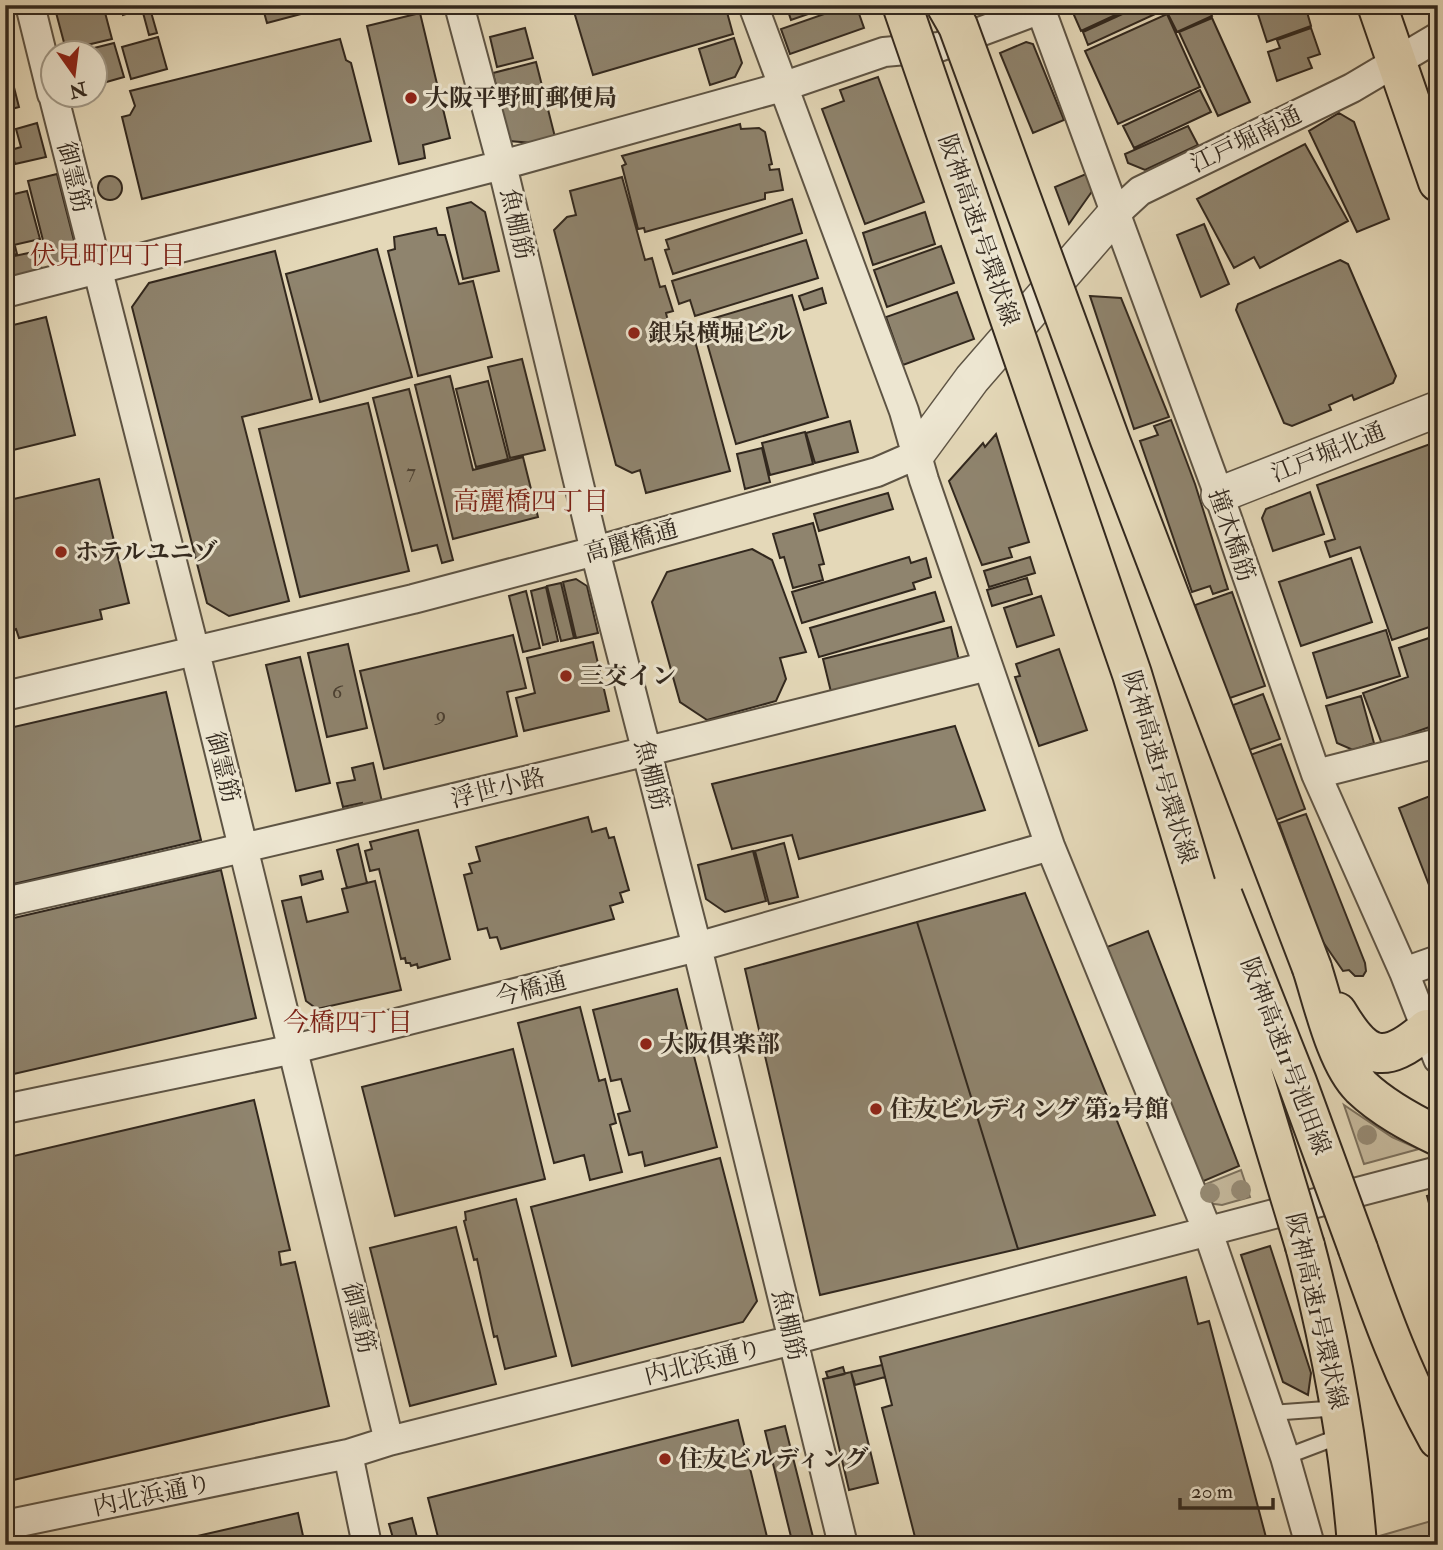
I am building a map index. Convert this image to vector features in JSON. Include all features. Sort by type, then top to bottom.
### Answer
[{"type":"main road","name":"阪神高速1号環状線","points":[[902,5],[1132,674],[1270,1128],[1322,1311],[1347,1449],[1357,1545]]},
{"type":"main road","points":[[946,5],[958,26],[1110,440],[1312,968],[1341,1056],[1360,1086],[1405,1120],[1438,1136]]},
{"type":"main road","points":[[1377,5],[1438,182]]},
{"type":"main road","name":"阪神高速11号池田線","points":[[1132,674],[1284,1048],[1397,1356],[1417,1402],[1438,1439]]},
{"type":"main road","points":[[1312,968],[1354,1040],[1367,1050],[1383,1054],[1432,1044]]},
{"type":"street","name":"御霊筋","points":[[30,5],[39,38]]},
{"type":"street","name":"魚棚筋","points":[[459,5],[502,165],[595,551],[696,947],[843,1545]]},
{"type":"street","points":[[753,5],[904,411],[916,455],[1050,846],[1209,1232],[1285,1457],[1310,1545]]},
{"type":"street","points":[[5,293],[502,165],[782,87],[884,52],[939,47],[1040,7]]},
{"type":"street","name":"撞木橋筋","points":[[1040,7],[1219,495],[1316,774],[1404,972],[1432,1044]]},
{"type":"street","points":[[1396,63],[1438,37]]},
{"type":"street","name":"江戸堀南通","points":[[1115,214],[1140,191],[1352,88],[1396,63]]},
{"type":"street","name":"御霊筋","points":[[56,108],[195,652],[389,1441]]},
{"type":"street","points":[[916,455],[972,379],[1115,214]]},
{"type":"street","name":"江戸堀北通","points":[[1219,495],[1438,408]]},
{"type":"street","name":"高麗橋通","points":[[5,696],[413,599],[595,551],[877,472],[916,455]]},
{"type":"street","name":"浮世小路","points":[[5,902],[243,849],[988,666]]},
{"type":"street","points":[[1316,774],[1438,743]]},
{"type":"street","name":"今橋通","points":[[5,1109],[294,1049],[696,947],[1050,846]]},
{"type":"street","points":[[1404,972],[1438,960]]},
{"type":"street","name":"内北浜通り","points":[[5,1525],[348,1454],[389,1441],[793,1340],[1438,1171]]},
{"type":"street","points":[[348,1454],[367,1545]]},
{"type":"lane","points":[[1270,1413],[1326,1409]]},
{"type":"lane","points":[[1285,1457],[1335,1438]]},
{"type":"shaded area","points":[[1344,1105],[1392,1137],[1419,1149],[1364,1164]]},
{"type":"shaded area","points":[[1241,1170],[1250,1197],[1222,1205],[1207,1203],[1201,1186]]},
{"type":"shaded area","points":[[1438,1519],[1438,1545],[1360,1545],[1359,1542]]},
{"type":"building","points":[[54,5],[103,5],[112,39],[63,38]]},
{"type":"building","points":[[121,5],[149,5],[157,33],[149,35],[142,9],[123,15]]},
{"type":"building","points":[[262,5],[335,5],[267,23]]},
{"type":"building","points":[[572,5],[725,5],[733,34],[593,75]]},
{"type":"building","points":[[786,5],[834,5],[791,20]]},
{"type":"building","points":[[856,5],[864,28],[790,54],[781,29]]},
{"type":"building","points":[[1071,5],[1137,5],[1081,31]]},
{"type":"building","points":[[1142,5],[1162,5],[1164,10],[1088,45],[1083,32]]},
{"type":"building","points":[[1187,5],[1207,5],[1212,16],[1177,32],[1168,14]]},
{"type":"building","points":[[1255,5],[1305,5],[1311,26],[1267,42]]},
{"type":"building","points":[[420,13],[450,138],[423,145],[425,158],[399,164],[367,26]]},
{"type":"building","points":[[1167,14],[1200,87],[1118,124],[1085,51]]},
{"type":"building","points":[[1212,18],[1250,102],[1218,116],[1179,32]]},
{"type":"building","points":[[525,28],[533,58],[497,67],[490,37]]},
{"type":"building","points":[[1311,28],[1320,54],[1308,58],[1312,68],[1277,81],[1268,52],[1280,48],[1277,40]]},
{"type":"building","points":[[158,37],[167,69],[131,79],[122,47]]},
{"type":"building","points":[[734,38],[742,63],[735,77],[710,85],[699,49]]},
{"type":"building","points":[[340,39],[346,60],[351,63],[371,141],[142,199],[122,117],[130,115],[135,106],[130,91]]},
{"type":"building","points":[[1026,42],[1033,44],[1064,120],[1033,133],[1000,53]]},
{"type":"building","points":[[114,43],[124,77],[108,82],[108,44]]},
{"type":"building","points":[[5,52],[19,107],[5,111]]},
{"type":"building","points":[[536,62],[555,137],[533,143],[509,141],[493,73]]},
{"type":"building","points":[[878,77],[924,202],[865,224],[822,109],[844,101],[840,90]]},
{"type":"building","points":[[1200,90],[1211,112],[1134,148],[1123,126]]},
{"type":"building","points":[[1339,113],[1354,122],[1389,219],[1357,232],[1309,131]]},
{"type":"building","points":[[37,123],[46,157],[15,164],[11,150],[21,147],[16,129]]},
{"type":"building","points":[[740,124],[741,129],[759,128],[765,132],[772,164],[769,165],[770,170],[779,169],[783,190],[765,193],[765,199],[645,232],[644,228],[638,229],[622,166],[626,164],[622,156]]},
{"type":"building","points":[[1188,126],[1198,145],[1145,170],[1128,163],[1125,154]]},
{"type":"building","points":[[1305,144],[1348,221],[1260,268],[1254,257],[1234,268],[1197,199]]},
{"type":"building","points":[[57,174],[79,260],[50,268],[28,181]]},
{"type":"building","points":[[1086,174],[1093,190],[1069,224],[1055,187]]},
{"type":"building","points":[[110,176],[118,180],[122,188],[118,196],[110,200],[102,196],[98,188],[102,180]]},
{"type":"building","name":"銀泉横堀ビル","points":[[622,177],[645,260],[652,258],[660,287],[665,286],[673,311],[666,313],[669,326],[675,324],[695,341],[730,471],[646,493],[640,470],[632,473],[616,465],[554,230],[567,217],[576,215],[570,191]]},
{"type":"building","points":[[9,191],[10,195],[27,191],[40,239],[5,247],[5,192]]},
{"type":"building","points":[[792,199],[802,233],[673,274],[665,250],[669,249],[666,240]]},
{"type":"building","points":[[471,202],[485,212],[499,271],[463,279],[447,208]]},
{"type":"building","points":[[925,212],[935,244],[873,265],[863,233]]},
{"type":"building","points":[[1204,224],[1229,284],[1201,297],[1177,235]]},
{"type":"building","points":[[436,228],[438,235],[445,235],[459,284],[473,281],[492,357],[418,376],[388,251],[395,249],[394,237]]},
{"type":"building","points":[[806,240],[818,278],[695,316],[690,300],[679,304],[672,281]]},
{"type":"building","points":[[15,246],[17,254],[5,257],[5,249]]},
{"type":"building","points":[[941,246],[954,283],[887,307],[874,270]]},
{"type":"building","points":[[377,249],[412,377],[320,402],[286,274]]},
{"type":"building","points":[[38,251],[42,271],[5,280],[5,258]]},
{"type":"building","points":[[275,251],[312,399],[242,417],[289,601],[229,616],[207,603],[132,307],[149,283]]},
{"type":"building","points":[[1340,260],[1348,264],[1396,376],[1393,383],[1354,400],[1352,395],[1329,405],[1331,410],[1292,426],[1284,423],[1236,310],[1238,304]]},
{"type":"building","points":[[822,288],[826,303],[804,310],[799,296]]},
{"type":"building","points":[[957,292],[974,339],[903,365],[886,317]]},
{"type":"building","points":[[792,295],[828,417],[736,444],[701,322]]},
{"type":"building","points":[[1090,296],[1121,298],[1169,417],[1134,429]]},
{"type":"building","points":[[46,317],[75,435],[5,452],[5,327]]},
{"type":"building","points":[[522,359],[545,450],[510,458],[488,367]]},
{"type":"building","points":[[450,376],[473,470],[523,457],[538,517],[453,539],[415,385]]},
{"type":"building","points":[[488,381],[508,459],[476,467],[456,389]]},
{"type":"building","points":[[409,389],[453,560],[442,563],[437,545],[412,551],[373,398]]},
{"type":"building","points":[[368,403],[409,571],[300,597],[259,429]]},
{"type":"building","points":[[1171,420],[1195,484],[1228,589],[1213,594],[1210,586],[1192,592],[1140,441],[1158,435],[1154,426]]},
{"type":"building","points":[[850,421],[858,452],[815,463],[806,433]]},
{"type":"building","points":[[805,432],[813,464],[770,475],[762,443]]},
{"type":"building","points":[[996,434],[1029,542],[1009,548],[1012,557],[982,565],[949,481],[983,443],[985,447]]},
{"type":"building","points":[[1433,443],[1438,457],[1438,624],[1392,640],[1360,547],[1330,557],[1325,542],[1335,539],[1317,485]]},
{"type":"building","points":[[762,448],[770,482],[745,489],[737,454]]},
{"type":"building","name":"ホテルユニゾ","points":[[99,479],[129,603],[100,610],[102,619],[19,638],[16,629],[10,631],[5,610],[5,501]]},
{"type":"building","points":[[1310,492],[1324,534],[1273,551],[1262,518],[1266,509]]},
{"type":"building","points":[[888,493],[893,509],[819,531],[814,514]]},
{"type":"building","points":[[813,523],[824,564],[819,565],[823,580],[793,588],[784,557],[780,558],[773,534]]},
{"type":"building","points":[[752,549],[772,560],[806,652],[780,658],[786,679],[776,701],[707,720],[680,702],[652,602],[667,572]]},
{"type":"building","points":[[909,557],[911,563],[926,558],[931,577],[913,583],[915,589],[802,623],[792,592]]},
{"type":"building","points":[[1030,557],[1035,573],[989,587],[984,571]]},
{"type":"building","points":[[1351,558],[1372,622],[1301,646],[1279,582]]},
{"type":"building","points":[[1027,578],[1032,594],[992,606],[987,590]]},
{"type":"building","points":[[576,579],[587,586],[598,633],[576,638],[563,582]]},
{"type":"building","points":[[561,583],[574,638],[561,641],[547,586]]},
{"type":"building","points":[[546,587],[558,641],[543,645],[531,591]]},
{"type":"building","points":[[526,591],[540,648],[523,652],[509,596]]},
{"type":"building","points":[[935,592],[944,621],[819,657],[810,628]]},
{"type":"building","points":[[1232,592],[1265,686],[1227,699],[1195,605]]},
{"type":"building","points":[[1041,596],[1054,635],[1017,647],[1004,608]]},
{"type":"building","points":[[951,627],[960,665],[832,696],[823,659]]},
{"type":"building","points":[[1386,630],[1400,676],[1327,698],[1313,653]]},
{"type":"building","points":[[513,635],[526,688],[507,692],[517,736],[384,769],[360,671]]},
{"type":"building","points":[[1438,635],[1438,724],[1382,744],[1363,693],[1408,677],[1399,648]]},
{"type":"building","name":"三交イン","points":[[593,642],[609,711],[524,731],[516,698],[535,693],[527,658]]},
{"type":"building","points":[[348,644],[367,728],[327,737],[308,653]]},
{"type":"building","points":[[1059,649],[1087,730],[1039,746],[1015,677],[1020,676],[1016,664]]},
{"type":"building","points":[[300,657],[330,783],[296,791],[266,665]]},
{"type":"building","points":[[166,692],[201,840],[5,886],[5,729]]},
{"type":"building","points":[[1263,694],[1280,739],[1249,750],[1233,705]]},
{"type":"building","points":[[1361,696],[1374,743],[1353,750],[1337,743],[1326,706]]},
{"type":"building","points":[[955,726],[985,810],[799,859],[792,835],[732,849],[712,784]]},
{"type":"building","points":[[1281,744],[1305,809],[1274,821],[1250,755]]},
{"type":"building","points":[[373,763],[383,806],[364,811],[362,803],[343,807],[337,783],[355,780],[352,768]]},
{"type":"building","points":[[1438,793],[1438,908],[1399,808]]},
{"type":"building","points":[[1306,814],[1365,963],[1366,971],[1363,976],[1355,976],[1349,970],[1343,971],[1321,939],[1279,823]]},
{"type":"building","points":[[588,817],[592,832],[606,828],[609,838],[614,837],[629,890],[620,893],[623,902],[610,906],[614,919],[501,949],[497,937],[490,938],[487,928],[478,930],[464,875],[472,873],[469,864],[480,861],[476,847]]},
{"type":"building","points":[[418,830],[450,959],[418,968],[417,964],[411,966],[406,963],[405,958],[401,959],[379,869],[370,871],[365,851],[372,849],[370,842]]},
{"type":"building","points":[[784,843],[798,897],[769,904],[755,851]]},
{"type":"building","points":[[358,844],[367,883],[347,888],[337,850]]},
{"type":"building","points":[[753,851],[766,901],[725,912],[706,899],[698,865]]},
{"type":"building","points":[[221,870],[256,1018],[5,1076],[5,920]]},
{"type":"building","points":[[321,871],[323,879],[302,885],[300,876]]},
{"type":"building","points":[[375,881],[401,990],[317,1009],[306,1001],[282,901],[301,897],[307,922],[348,912],[342,889]]},
{"type":"building","points":[[1025,893],[1155,1215],[1018,1249],[917,922]]},
{"type":"building","name":"住友ビルディング 第2号館","points":[[917,922],[1018,1249],[820,1295],[745,969]]},
{"type":"building","points":[[1148,931],[1239,1166],[1199,1183],[1107,947]]},
{"type":"building","name":"大阪倶楽部","points":[[677,989],[717,1147],[645,1166],[642,1152],[629,1155],[618,1114],[630,1111],[621,1079],[611,1081],[593,1010]]},
{"type":"building","points":[[580,1007],[599,1081],[605,1079],[616,1123],[610,1125],[622,1172],[590,1180],[584,1155],[554,1163],[518,1023]]},
{"type":"building","points":[[513,1049],[545,1179],[395,1216],[362,1087]]},
{"type":"building","points":[[254,1100],[290,1250],[279,1252],[281,1265],[295,1262],[329,1406],[5,1482],[5,1158]]},
{"type":"building","points":[[720,1158],[757,1301],[743,1322],[572,1366],[531,1207]]},
{"type":"building","points":[[1438,1193],[1438,1236],[1427,1196]]},
{"type":"building","points":[[516,1199],[556,1356],[505,1369],[497,1336],[494,1337],[477,1259],[474,1260],[464,1221],[465,1212]]},
{"type":"building","points":[[456,1227],[496,1384],[410,1406],[370,1248]]},
{"type":"building","points":[[1270,1246],[1311,1373],[1308,1395],[1283,1382],[1241,1255]]},
{"type":"building","points":[[1186,1277],[1198,1324],[1209,1321],[1268,1545],[917,1545],[882,1408],[892,1405],[880,1357]]},
{"type":"building","points":[[882,1365],[885,1377],[855,1385],[851,1372]]},
{"type":"building","points":[[843,1367],[845,1374],[828,1378],[826,1372]]},
{"type":"building","points":[[851,1372],[878,1483],[849,1490],[823,1379]]},
{"type":"building","name":"住友ビルディング","points":[[738,1420],[769,1545],[440,1545],[428,1498]]},
{"type":"building","points":[[785,1426],[815,1545],[793,1545],[765,1431]]},
{"type":"building","points":[[298,1513],[305,1545],[158,1545]]},
{"type":"building","points":[[412,1518],[419,1545],[395,1545],[389,1524]]},
{"type":"place","name":"大阪平野町郵便局","points":[[411,98]]},
{"type":"place","name":"銀泉横堀ビル","points":[[634,333]]},
{"type":"place","name":"ホテルユニゾ","points":[[61,552]]},
{"type":"place","name":"三交イン","points":[[566,676]]},
{"type":"place","name":"大阪倶楽部","points":[[646,1044]]},
{"type":"place","name":"住友ビルディング 第2号館","points":[[876,1109]]},
{"type":"place","name":"住友ビルディング","points":[[665,1459]]},
{"type":"district","name":"伏見町四丁目","points":[[108,255]]},
{"type":"district","name":"高麗橋四丁目","points":[[531,501]]},
{"type":"district","name":"今橋四丁目","points":[[348,1022]]}]
